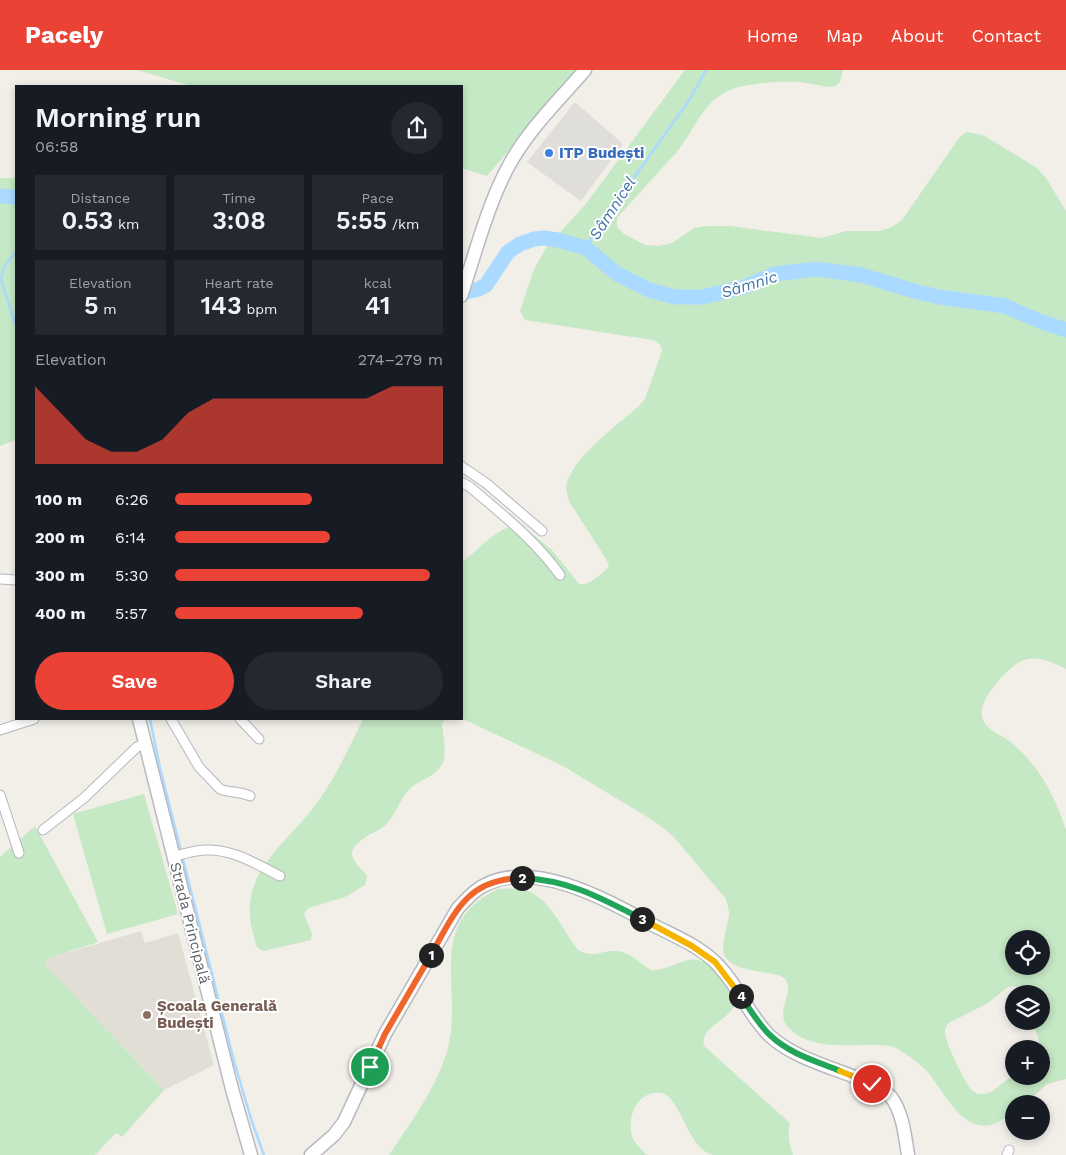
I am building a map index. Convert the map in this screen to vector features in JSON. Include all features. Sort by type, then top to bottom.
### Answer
[{"type":"street","points":[[463,290],[506,170],[527,138],[585,70]]},
{"type":"street","points":[[463,467],[486,483],[542,531]]},
{"type":"street","points":[[463,483],[523,532],[546,556],[560,575]]},
{"type":"street","points":[[0,579],[15,580]]},
{"type":"street","points":[[0,730],[31,720]]},
{"type":"street","name":"Strada Principală","points":[[138,720],[141,746],[175,856],[232,1089],[251,1155]]},
{"type":"street","points":[[172,720],[199,767],[220,789],[242,792],[250,796]]},
{"type":"street","points":[[241,720],[259,739]]},
{"type":"street","points":[[43,830],[84,798],[141,746]]},
{"type":"street","points":[[0,795],[19,853]]},
{"type":"street","points":[[175,856],[203,850],[228,852],[256,863],[280,876]]},
{"type":"street","points":[[311,1155],[334,1135],[344,1122],[385,1034],[458,908],[483,886],[494,881],[520,878],[551,880],[569,884],[648,922],[705,954],[723,971],[762,1026],[782,1046],[872,1084],[891,1097],[900,1114],[908,1155]]},
{"type":"shaded area","points":[[575,102],[623,144],[581,201],[527,162]]},
{"type":"shaded area","name":"Școala Generală Budești","points":[[141,931],[145,943],[178,933],[214,1065],[164,1090],[45,965],[46,961],[52,957]]},
{"type":"green space","points":[[137,70],[577,70],[487,176],[463,169],[463,85],[188,85]]},
{"type":"green space","points":[[685,70],[843,70],[838,84],[832,87],[801,82],[755,84],[733,89],[714,100],[700,116],[676,153],[617,218],[617,227],[624,234],[645,245],[659,246],[672,243],[694,228],[706,226],[729,226],[822,238],[846,231],[880,231],[892,227],[902,220],[959,138],[966,132],[983,135],[1037,168],[1046,178],[1066,211],[1066,669],[1038,658],[1031,658],[1017,663],[1005,673],[990,692],[982,714],[988,728],[1012,743],[1038,772],[1057,805],[1066,830],[1066,1079],[1050,1083],[1050,1040],[1038,1040],[1036,1030],[1050,1030],[1050,985],[1005,985],[1005,989],[988,1003],[949,1023],[945,1029],[947,1041],[959,1069],[973,1091],[986,1094],[995,1090],[1005,1081],[1005,1085],[1046,1085],[1035,1095],[1005,1095],[1005,1118],[994,1124],[980,1125],[962,1117],[925,1069],[896,1048],[883,1045],[830,1045],[809,1040],[791,1030],[783,1018],[788,991],[786,980],[775,974],[748,970],[732,963],[726,958],[723,949],[729,914],[726,899],[673,836],[654,821],[563,766],[463,719],[463,561],[504,529],[521,525],[551,549],[579,584],[590,582],[607,569],[609,566],[606,559],[569,501],[566,490],[567,482],[572,471],[588,451],[645,399],[662,351],[659,344],[652,340],[525,320],[520,311],[534,269],[546,248],[585,205]]},
{"type":"green space","points":[[0,178],[15,178],[15,440],[0,446]]},
{"type":"green space","points":[[363,720],[444,720],[442,724],[445,750],[444,759],[439,769],[413,786],[390,820],[380,829],[359,842],[353,850],[352,857],[367,876],[365,885],[345,897],[308,908],[304,914],[312,934],[311,940],[264,951],[261,950],[255,942],[250,911],[252,892],[259,875],[280,845],[319,800],[348,750]]},
{"type":"green space","points":[[144,794],[178,914],[107,934],[73,814]]},
{"type":"green space","points":[[35,826],[98,942],[52,957],[46,961],[45,965],[164,1090],[122,1137],[116,1133],[95,1155],[0,1155],[0,857]]},
{"type":"green space","points":[[498,889],[521,889],[531,892],[547,905],[578,950],[584,953],[621,952],[631,956],[651,970],[694,959],[708,965],[715,971],[735,1002],[728,1014],[706,1033],[704,1046],[790,1123],[789,1139],[793,1155],[713,1155],[696,1143],[674,1103],[668,1096],[661,1093],[653,1093],[639,1101],[632,1115],[631,1123],[633,1139],[645,1154],[648,1155],[389,1155],[429,1093],[447,1052],[451,1029],[451,961],[454,940],[461,921],[475,904]]},
{"type":"waterway","name":"Sâmnicel","points":[[586,248],[608,210],[630,183],[690,99],[706,70]]},
{"type":"waterway","name":"Sâmnic","points":[[0,196],[15,197]]},
{"type":"waterway","name":"Sâmnic","points":[[463,291],[479,289],[486,285],[508,252],[520,244],[544,238],[586,248],[617,274],[649,290],[675,297],[702,297],[744,287],[775,274],[816,269],[861,275],[939,297],[1005,306],[1039,321],[1066,330]]},
{"type":"waterway","points":[[15,254],[5,265],[1,280],[15,323]]},
{"type":"waterway","points":[[150,720],[160,768],[234,1061],[264,1155]]},
{"type":"place","name":"ITP Budești","points":[[549,153]]},
{"type":"place","name":"Școala Generală Budești","points":[[147,1015]]},
{"type":"route","points":[[370,1067],[385,1034],[458,908],[474,892],[494,881],[534,878],[569,884],[605,900],[692,946],[715,962],[762,1026],[782,1046],[872,1084]]}]
